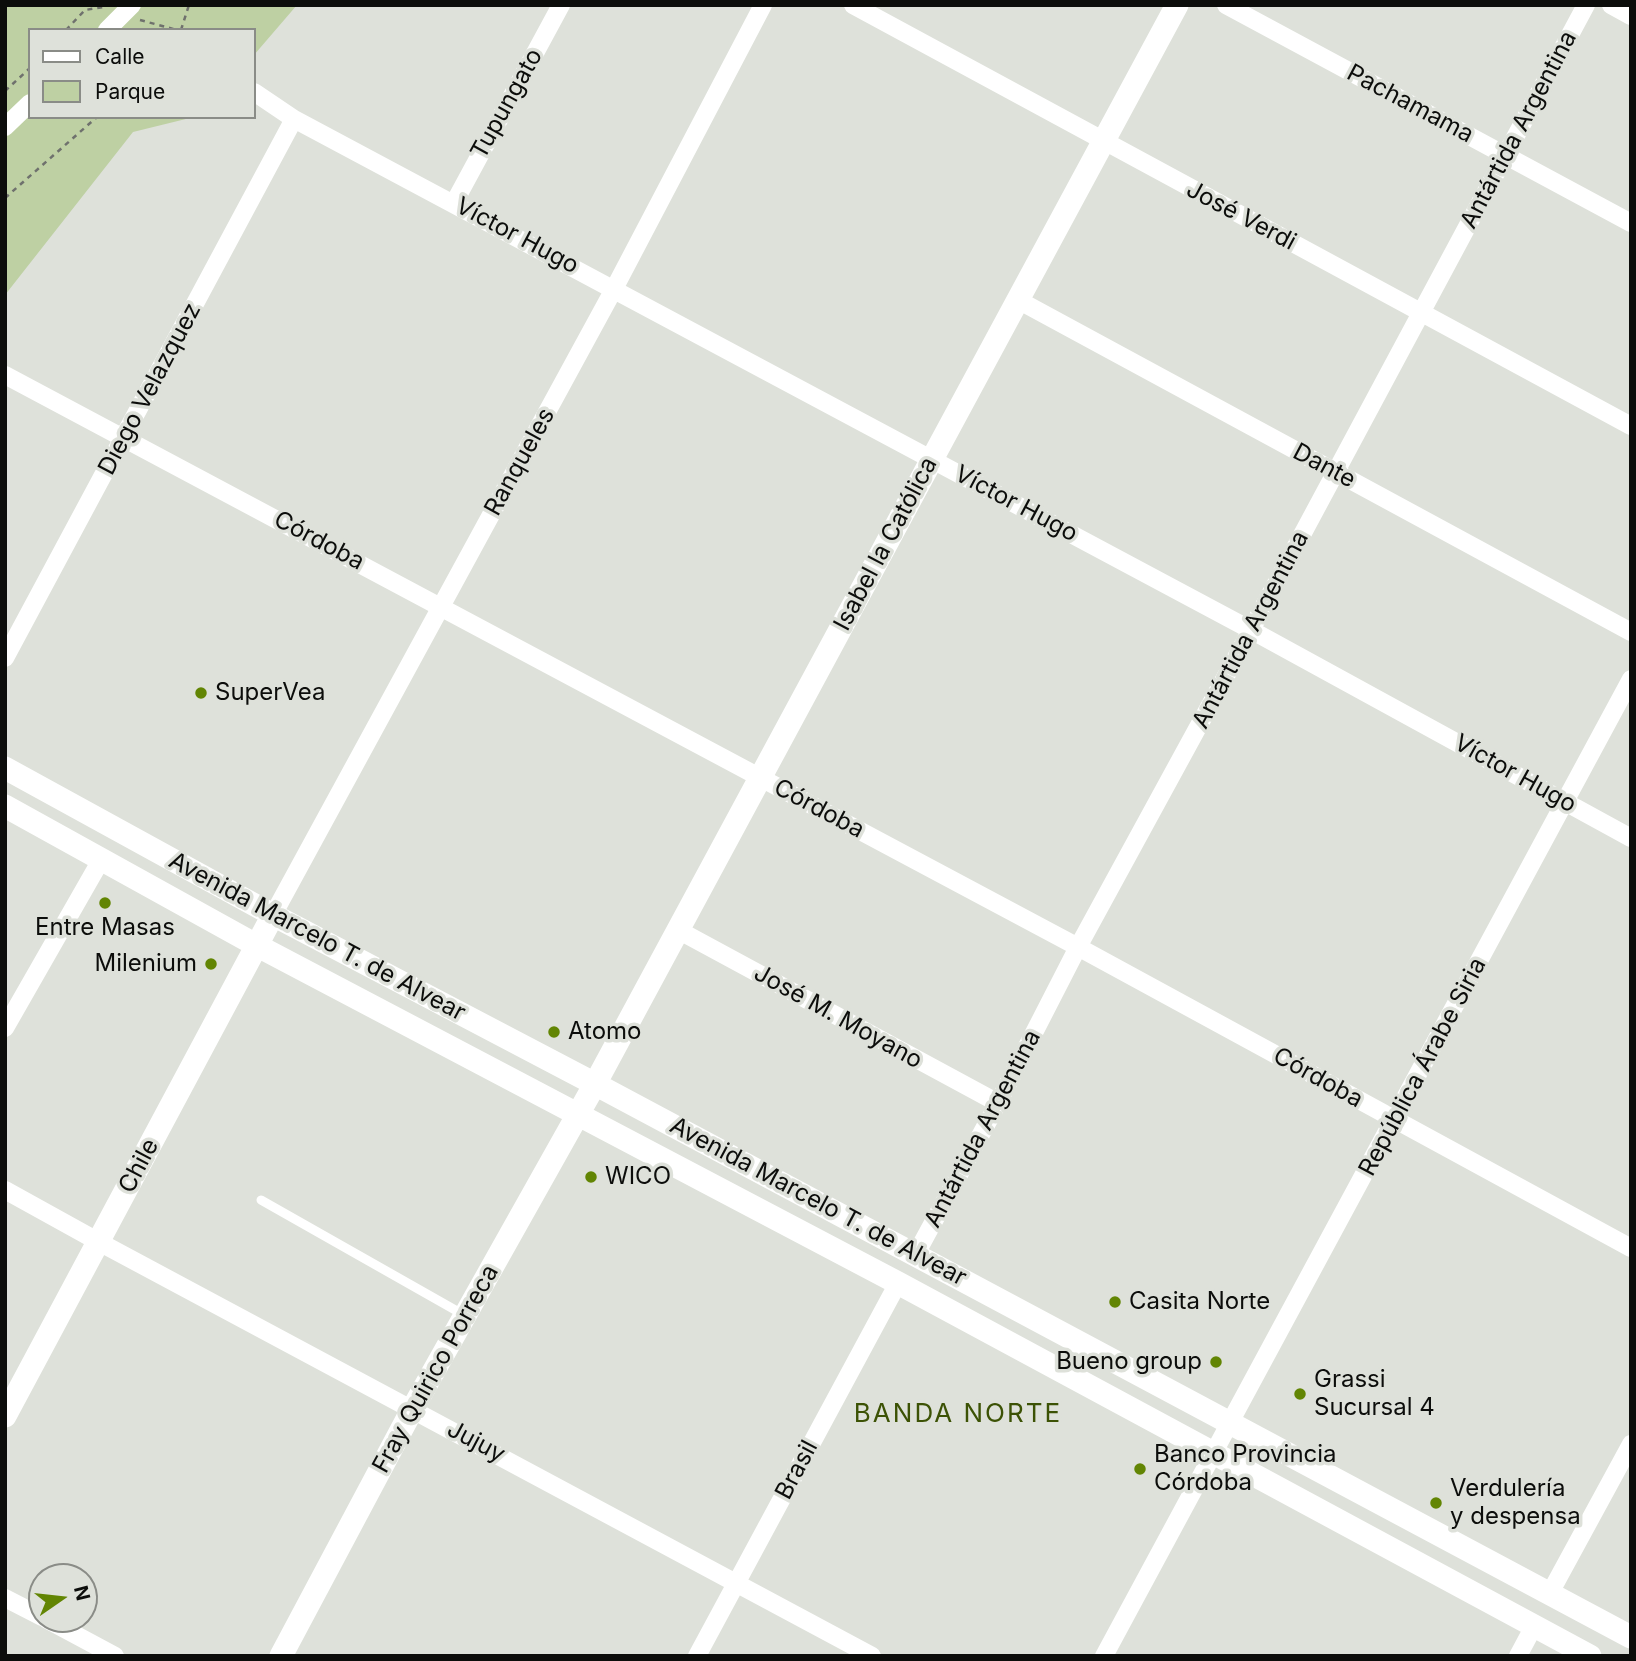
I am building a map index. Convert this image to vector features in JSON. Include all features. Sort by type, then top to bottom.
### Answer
[{"type":"main road","name":"Isabel la Católica","points":[[595,1084],[1177,5]]},
{"type":"main road","name":"Avenida Marcelo T. de Alvear","points":[[5,768],[272,915],[916,1254],[1631,1637]]},
{"type":"main road","name":"Avenida Marcelo T. de Alvear","points":[[5,806],[256,945],[898,1283],[1590,1656]]},
{"type":"main road","name":"Chile","points":[[5,1416],[272,915]]},
{"type":"main road","name":"Fray Quirico Porreca","points":[[281,1656],[413,1408],[595,1084]]},
{"type":"street","points":[[109,28],[132,5]]},
{"type":"street","name":"Tupungato","points":[[454,202],[561,5]]},
{"type":"street","name":"Ranqueles","points":[[272,915],[614,289],[763,5]]},
{"type":"street","name":"José Verdi","points":[[853,5],[1631,426]]},
{"type":"street","name":"Pachamama","points":[[1226,5],[1631,223]]},
{"type":"street","name":"Antártida Argentina","points":[[916,1254],[1078,947],[1586,5]]},
{"type":"street","points":[[1611,5],[1631,16]]},
{"type":"street","name":"Víctor Hugo","points":[[256,93],[294,119],[454,202],[1251,630],[1631,838]]},
{"type":"street","points":[[5,127],[28,105]]},
{"type":"street","name":"Diego Velazquez","points":[[5,658],[294,119]]},
{"type":"street","name":"Dante","points":[[1018,300],[1631,632]]},
{"type":"street","name":"Córdoba","points":[[5,374],[1078,947],[1631,1248]]},
{"type":"street","name":"República Árabe Siria","points":[[1104,1656],[1631,679]]},
{"type":"street","points":[[5,1028],[101,860]]},
{"type":"street","name":"José M. Moyano","points":[[678,930],[998,1103]]},
{"type":"street","name":"Jujuy","points":[[5,1190],[873,1656]]},
{"type":"street","name":"Brasil","points":[[697,1656],[898,1283]]},
{"type":"street","points":[[1550,1593],[1631,1444]]},
{"type":"street","points":[[5,1598],[28,1610]]},
{"type":"street","points":[[1518,1656],[1534,1626]]},
{"type":"street","points":[[72,1633],[114,1656]]},
{"type":"lane","points":[[261,1200],[465,1316]]},
{"type":"path","points":[[182,28],[189,5]]},
{"type":"path","points":[[5,91],[28,70]]},
{"type":"path","points":[[5,198],[95,119]]},
{"type":"green space","points":[[5,5],[297,5],[256,53],[256,28],[28,28],[28,119],[186,119],[133,132],[5,295]]},
{"type":"place","name":"SuperVea","points":[[201,693]]},
{"type":"place","name":"Entre Masas","points":[[105,903]]},
{"type":"place","name":"Milenium","points":[[211,964]]},
{"type":"place","name":"Atomo","points":[[554,1032]]},
{"type":"place","name":"WICO","points":[[591,1177]]},
{"type":"place","name":"Casita Norte","points":[[1115,1302]]},
{"type":"place","name":"Bueno group","points":[[1216,1362]]},
{"type":"place","name":"Grassi Sucursal 4","points":[[1300,1394]]},
{"type":"place","name":"Banco Provincia Córdoba","points":[[1140,1469]]},
{"type":"place","name":"Verdulería y despensa","points":[[1436,1503]]},
{"type":"district","name":"BANDA NORTE","points":[[958,1414]]}]
